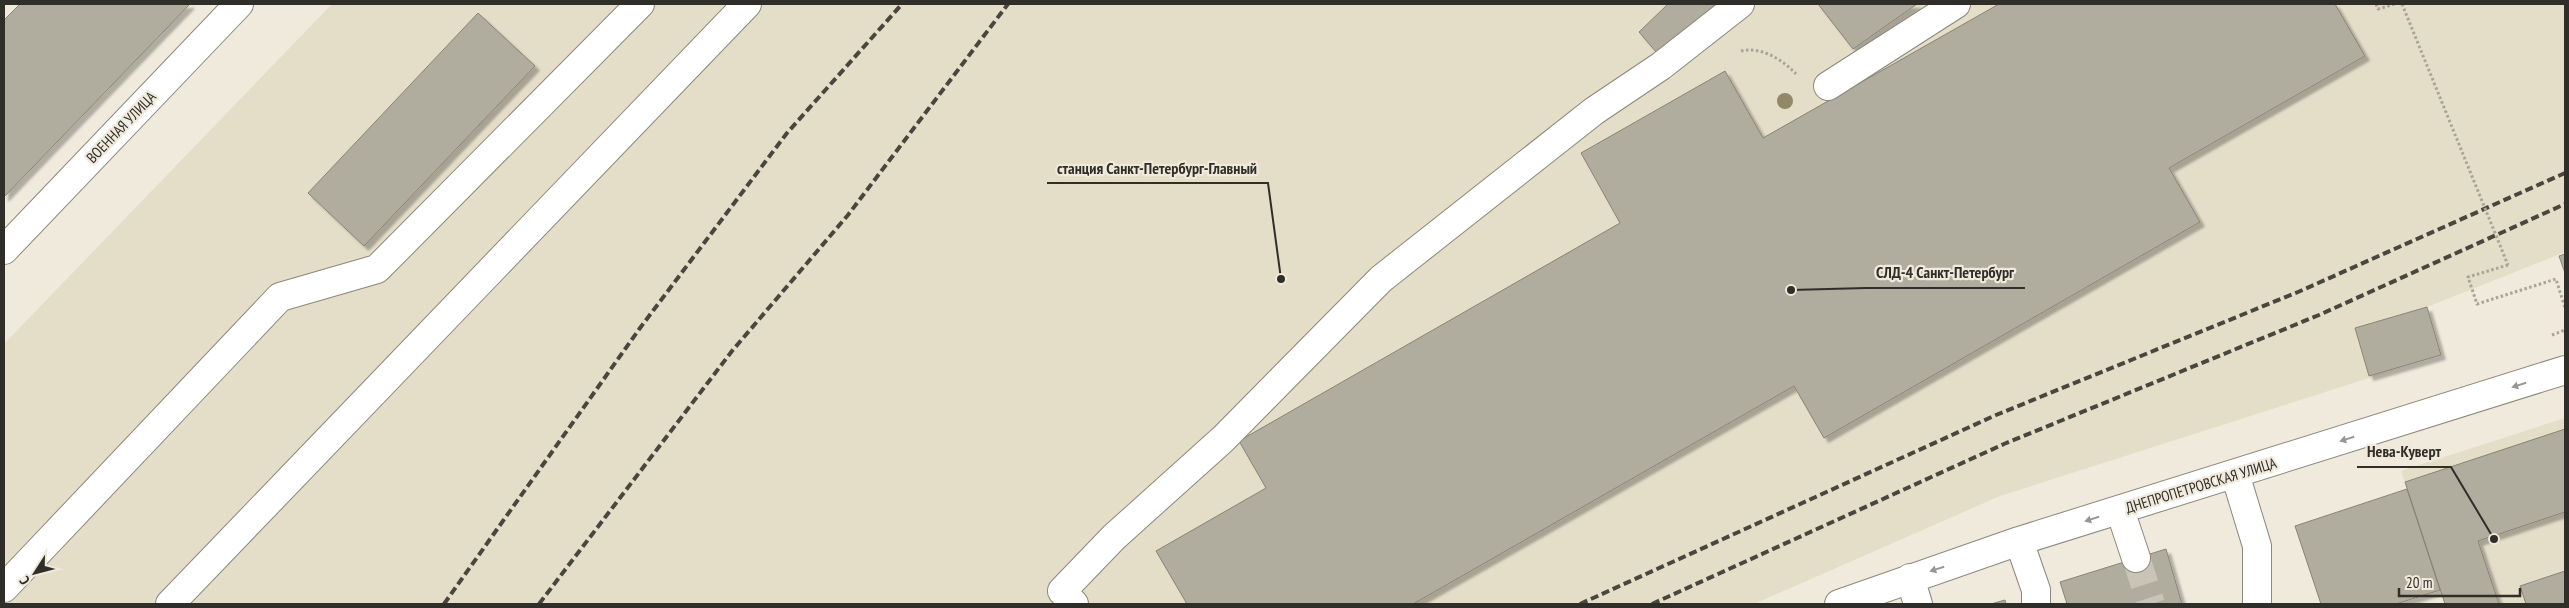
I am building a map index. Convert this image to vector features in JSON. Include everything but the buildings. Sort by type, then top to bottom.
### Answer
[{"type":"street","name":"ВОЕННАЯ УЛИЦА","points":[[4,250],[239,4]]},
{"type":"street","points":[[4,588],[280,297],[377,269],[640,4]]},
{"type":"street","points":[[170,604],[747,4]]},
{"type":"street","points":[[1074,604],[1062,591],[1114,537],[1223,439],[1381,279],[1594,111],[1661,66],[1740,4]]},
{"type":"street","points":[[1828,86],[1956,4]]},
{"type":"street","name":"ДНЕПРОПЕТРОВСКАЯ УЛИЦА","points":[[1839,604],[2020,541],[2565,370]]},
{"type":"street","points":[[2235,474],[2257,546],[2257,604]]},
{"type":"street","points":[[2120,510],[2136,558]]},
{"type":"street","points":[[2020,541],[2036,590],[2036,604]]},
{"type":"street","points":[[1910,578],[1918,604]]},
{"type":"path","points":[[2376,4],[2378,9],[2394,4]]},
{"type":"path","points":[[2402,4],[2508,265],[2468,277],[2477,304],[2556,279],[2565,308]]},
{"type":"shaded area","points":[[332,4],[2565,4],[2565,252],[2427,307],[2441,355],[2000,496],[1754,604],[4,604],[4,344]]},
{"type":"shaded area","points":[[2565,418],[2565,604],[2445,604],[2401,471]]},
{"type":"tunnel","points":[[2136,558],[2151,604]]},
{"type":"railway","points":[[444,604],[640,328],[787,133],[902,4]]},
{"type":"railway","points":[[539,604],[732,351],[848,215],[1008,4]]},
{"type":"railway","points":[[1580,604],[1996,415],[2298,292],[2565,173]]},
{"type":"railway","points":[[1652,604],[2004,444],[2319,315],[2565,204]]},
{"type":"place","name":"станция Санкт-Петербург-Главный","points":[[1281,279]]},
{"type":"place","name":"СЛД-4 Санкт-Петербург","points":[[1791,290]]},
{"type":"place","name":"Нева-Куверт","points":[[2494,539]]}]
